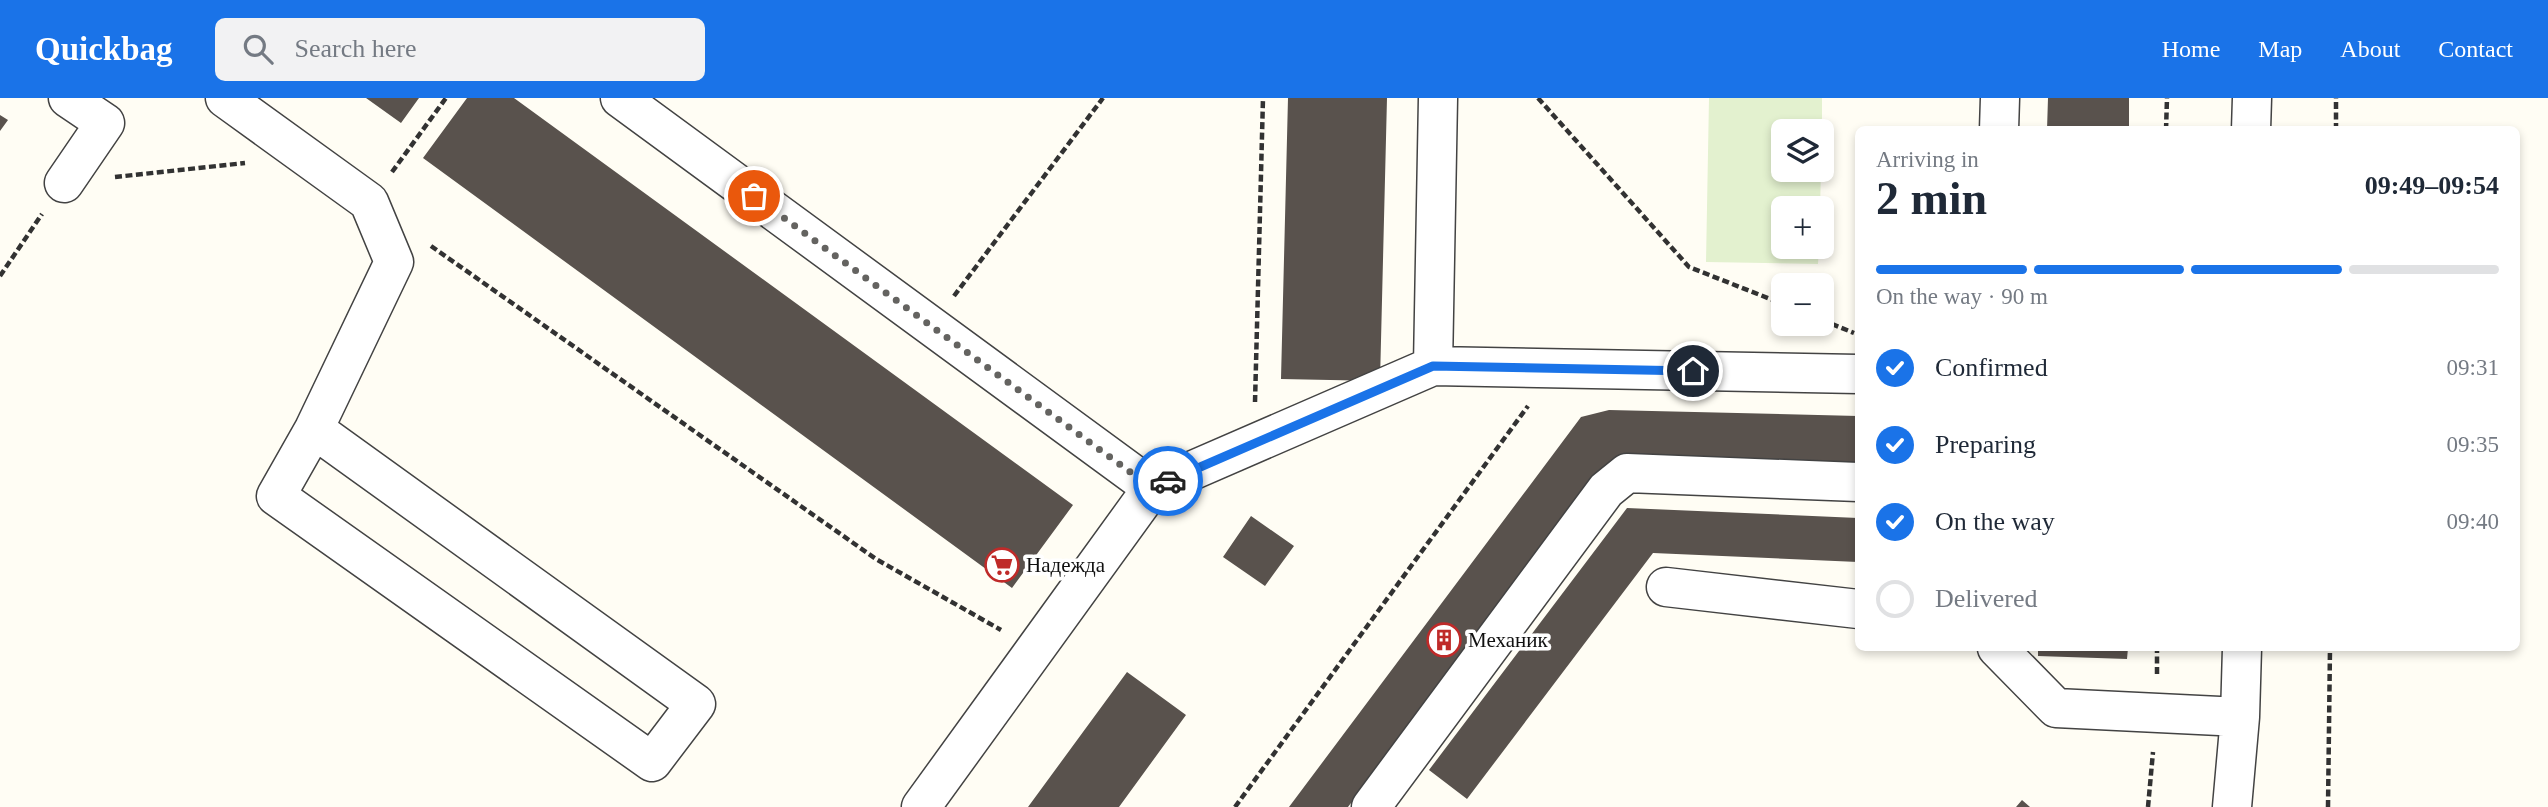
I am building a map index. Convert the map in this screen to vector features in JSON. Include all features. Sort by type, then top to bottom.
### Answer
[{"type":"street","points":[[64,183],[105,123],[68,98]]},
{"type":"street","points":[[225,98],[369,202],[394,262],[314,429],[276,496],[652,762],[696,704],[314,429]]},
{"type":"street","points":[[620,98],[1152,488]]},
{"type":"street","points":[[1433,366],[1438,98]]},
{"type":"street","points":[[1999,126],[2000,98]]},
{"type":"street","points":[[2251,126],[2252,98]]},
{"type":"street","points":[[921,807],[1152,488],[1433,366],[1855,374]]},
{"type":"street","points":[[1371,807],[1606,489],[1627,473],[1855,482]]},
{"type":"street","points":[[1666,587],[1855,609]]},
{"type":"street","points":[[2000,651],[2056,708],[2241,717]]},
{"type":"street","points":[[2232,807],[2241,717],[2242,651]]},
{"type":"path","points":[[369,202],[446,98]]},
{"type":"path","points":[[932,326],[1103,98]]},
{"type":"path","points":[[1254,444],[1263,98]]},
{"type":"path","points":[[1538,98],[1689,267],[1771,299]]},
{"type":"path","points":[[2166,126],[2167,98]]},
{"type":"path","points":[[2336,98],[2336,126]]},
{"type":"path","points":[[0,276],[64,183],[305,156]]},
{"type":"path","points":[[425,242],[876,559],[1035,650]]},
{"type":"path","points":[[1834,325],[1855,333]]},
{"type":"path","points":[[1235,807],[1556,368]]},
{"type":"path","points":[[2328,807],[2330,651]]},
{"type":"green space","points":[[1709,98],[1822,98],[1822,119],[1771,119],[1771,182],[1821,182],[1820,196],[1771,196],[1771,259],[1818,259],[1818,264],[1706,262]]},
{"type":"building","points":[[366,98],[419,98],[401,123]]},
{"type":"building","points":[[467,98],[514,98],[1073,505],[1012,588],[423,158]]},
{"type":"building","points":[[1288,98],[1387,98],[1380,381],[1281,379]]},
{"type":"building","points":[[2048,98],[2129,98],[2129,126],[2047,126]]},
{"type":"building","points":[[0,115],[8,120],[0,131]]},
{"type":"building","name":"Механик","points":[[1609,410],[1855,416],[1855,463],[1621,457],[1599,473],[1348,807],[1289,807],[1581,417]]},
{"type":"building","name":"Механик","points":[[1627,508],[1855,518],[1855,562],[1653,553],[1467,799],[1429,770]]},
{"type":"building","points":[[1251,516],[1294,546],[1265,586],[1223,557]]},
{"type":"building","points":[[2038,651],[2128,651],[2127,659],[2038,656]]},
{"type":"building","points":[[1127,672],[1186,715],[1119,807],[1028,807]]},
{"type":"building","points":[[2022,800],[2030,807],[2016,807]]},
{"type":"way so far","points":[[754,196],[1152,488],[1168,481]]},
{"type":"place","name":"Надежда","points":[[1002,565]]},
{"type":"place","name":"Механик","points":[[1444,640]]},
{"type":"route","points":[[1168,481],[1433,366],[1693,371]]}]
